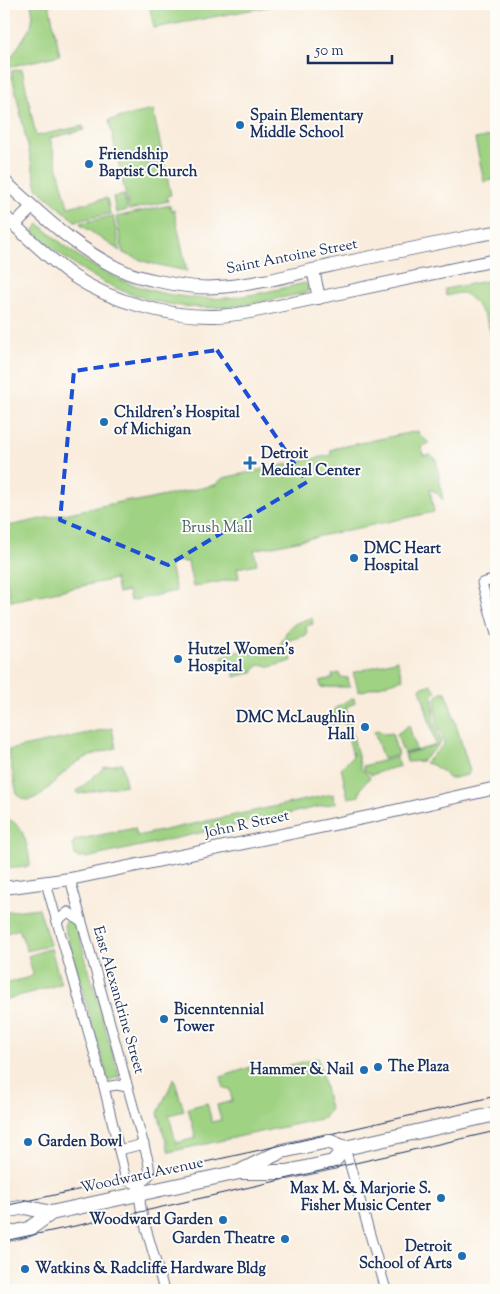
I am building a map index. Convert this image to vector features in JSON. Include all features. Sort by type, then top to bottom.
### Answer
[{"type":"main road","name":"Woodward Avenue","points":[[4,1234],[29,1229],[51,1213],[140,1190],[239,1172],[287,1172],[332,1162],[345,1148],[496,1114]]},
{"type":"main road","name":"Woodward Avenue","points":[[239,1172],[282,1151],[328,1141],[345,1148]]},
{"type":"main road","name":"Woodward Avenue","points":[[4,1212],[25,1207],[51,1213]]},
{"type":"street","name":"Saint Antoine Street","points":[[4,181],[32,207],[86,250],[129,273],[180,285],[216,288],[258,283],[496,232]]},
{"type":"street","points":[[14,225],[32,207]]},
{"type":"street","points":[[4,216],[72,275],[88,285],[114,297],[181,315],[230,315],[278,307],[496,260]]},
{"type":"street","points":[[313,270],[319,298]]},
{"type":"street","points":[[496,579],[482,583],[496,634]]},
{"type":"street","name":"John R Street","points":[[4,888],[70,879],[368,817],[496,788]]},
{"type":"street","name":"East Alexandrine Street","points":[[70,879],[144,1144],[150,1174],[140,1190]]},
{"type":"street","points":[[46,883],[104,1087],[126,1180],[140,1190],[143,1218],[164,1290]]},
{"type":"street","name":"East Alexandrine Street","points":[[56,921],[68,912],[81,920]]},
{"type":"street","name":"East Alexandrine Street","points":[[104,1087],[116,1084],[127,1087]]},
{"type":"street","points":[[119,1150],[144,1144]]},
{"type":"street","points":[[345,1148],[386,1290]]},
{"type":"highlighted area","points":[[217,350],[307,482],[168,565],[60,520],[74,371]]},
{"type":"green space","points":[[31,4],[49,4],[60,55],[8,67],[10,60],[31,26],[33,15]]},
{"type":"green space","points":[[149,4],[271,4],[272,6],[154,28]]},
{"type":"green space","points":[[22,69],[36,136],[83,126],[84,130],[50,138],[68,207],[107,198],[110,214],[75,221],[37,188],[11,71]]},
{"type":"green space","points":[[153,110],[171,195],[167,196],[168,201],[129,210],[109,120]]},
{"type":"green space","points":[[496,135],[496,179],[484,182],[475,139]]},
{"type":"green space","points":[[124,195],[127,210],[116,213],[113,197]]},
{"type":"green space","points":[[170,205],[171,210],[174,210],[187,271],[149,263],[123,253],[116,217]]},
{"type":"green space","points":[[113,216],[120,251],[80,223]]},
{"type":"green space","points":[[39,224],[74,253],[104,272],[140,287],[159,292],[198,298],[237,297],[305,283],[308,286],[308,292],[230,307],[194,307],[158,302],[123,291],[83,270],[33,231]]},
{"type":"green space","points":[[496,279],[496,366],[490,330],[483,314],[466,295],[461,293],[446,296],[445,289]]},
{"type":"green space","name":"Brush Mall","points":[[418,431],[419,435],[429,443],[421,447],[423,455],[430,455],[436,459],[443,500],[430,489],[434,512],[254,550],[257,564],[237,568],[239,578],[193,587],[188,562],[178,561],[170,565],[176,591],[130,601],[128,591],[118,593],[115,579],[11,601],[4,570],[4,527],[129,500],[137,502],[215,485],[223,478],[331,455],[331,450],[336,448]]},
{"type":"green space","points":[[312,618],[313,624],[306,626],[307,635],[286,641],[292,661],[270,667],[260,665],[253,672],[235,677],[232,664],[224,666],[222,656],[251,648],[259,651],[273,649],[280,645],[290,627],[297,622]]},
{"type":"green space","points":[[397,660],[403,679],[359,692],[353,673]]},
{"type":"green space","points":[[339,673],[340,677],[348,678],[350,687],[321,688],[320,681],[333,678],[332,675]]},
{"type":"green space","points":[[431,684],[436,691],[432,697],[433,720],[441,743],[422,761],[407,762],[405,754],[436,745],[420,688]]},
{"type":"green space","points":[[441,692],[446,692],[470,771],[467,775],[449,779],[433,765],[425,763],[444,744],[437,724],[435,700]]},
{"type":"green space","points":[[354,698],[355,703],[346,707],[361,769],[370,777],[361,788],[359,796],[348,798],[341,768],[353,756],[344,721],[332,726],[330,716],[335,708]]},
{"type":"green space","points":[[409,725],[416,750],[404,753],[397,734]]},
{"type":"green space","points":[[112,728],[116,748],[78,762],[33,799],[22,799],[17,794],[8,750]]},
{"type":"green space","points":[[377,730],[386,734],[392,733],[398,755],[383,759],[374,731]]},
{"type":"green space","points":[[397,757],[400,766],[372,775],[364,770],[363,766]]},
{"type":"green space","points":[[122,763],[126,785],[78,794],[77,791],[105,767]]},
{"type":"green space","points":[[333,794],[336,803],[86,858],[85,856],[78,858],[75,855],[73,844],[75,840],[135,828],[137,836]]},
{"type":"green space","points":[[10,820],[19,828],[25,839],[30,864],[26,867],[4,869],[5,823]]},
{"type":"green space","points":[[39,908],[50,945],[27,951],[19,929],[4,934],[4,912]]},
{"type":"green space","points":[[70,919],[76,925],[119,1076],[119,1078],[114,1078],[110,1081],[108,1080],[64,926],[66,921]]},
{"type":"green space","points":[[51,948],[61,984],[4,1000],[4,984],[30,977],[33,974],[28,956]]},
{"type":"green space","points":[[318,1058],[330,1109],[324,1118],[169,1152],[158,1113],[174,1078],[184,1111],[169,1115],[176,1143],[196,1138],[188,1108],[207,1103],[212,1122],[221,1120],[217,1105],[232,1101],[230,1089],[224,1088],[221,1077],[257,1065],[260,1073]]},
{"type":"tram line","points":[[4,1206],[496,1096]]},
{"type":"tram line","points":[[4,1241],[496,1131]]},
{"type":"place","name":"Spain Elementary Middle School","points":[[240,125]]},
{"type":"place","name":"Friendship Baptist Church","points":[[89,164]]},
{"type":"place","name":"Children's Hospital of Michigan","points":[[104,422]]},
{"type":"place","name":"Detroit Medical Center","points":[[250,463]]},
{"type":"place","name":"DMC Heart Hospital","points":[[354,558]]},
{"type":"place","name":"Hutzel Women's Hospital","points":[[178,659]]},
{"type":"place","name":"DMC McLaughlin Hall","points":[[365,727]]},
{"type":"place","name":"Bicenntennial Tower","points":[[164,1019]]},
{"type":"place","name":"The Plaza","points":[[378,1067]]},
{"type":"place","name":"Hammer & Nail","points":[[364,1070]]},
{"type":"place","name":"Garden Bowl","points":[[28,1142]]},
{"type":"place","name":"Max M. & Marjorie S. Fisher Music Center","points":[[441,1198]]},
{"type":"place","name":"Woodward Garden","points":[[223,1220]]},
{"type":"place","name":"Garden Theatre","points":[[285,1239]]},
{"type":"place","name":"Detroit School of Arts","points":[[462,1256]]},
{"type":"place","name":"Watkins & Radcliffe Hardware Bldg","points":[[25,1269]]}]
